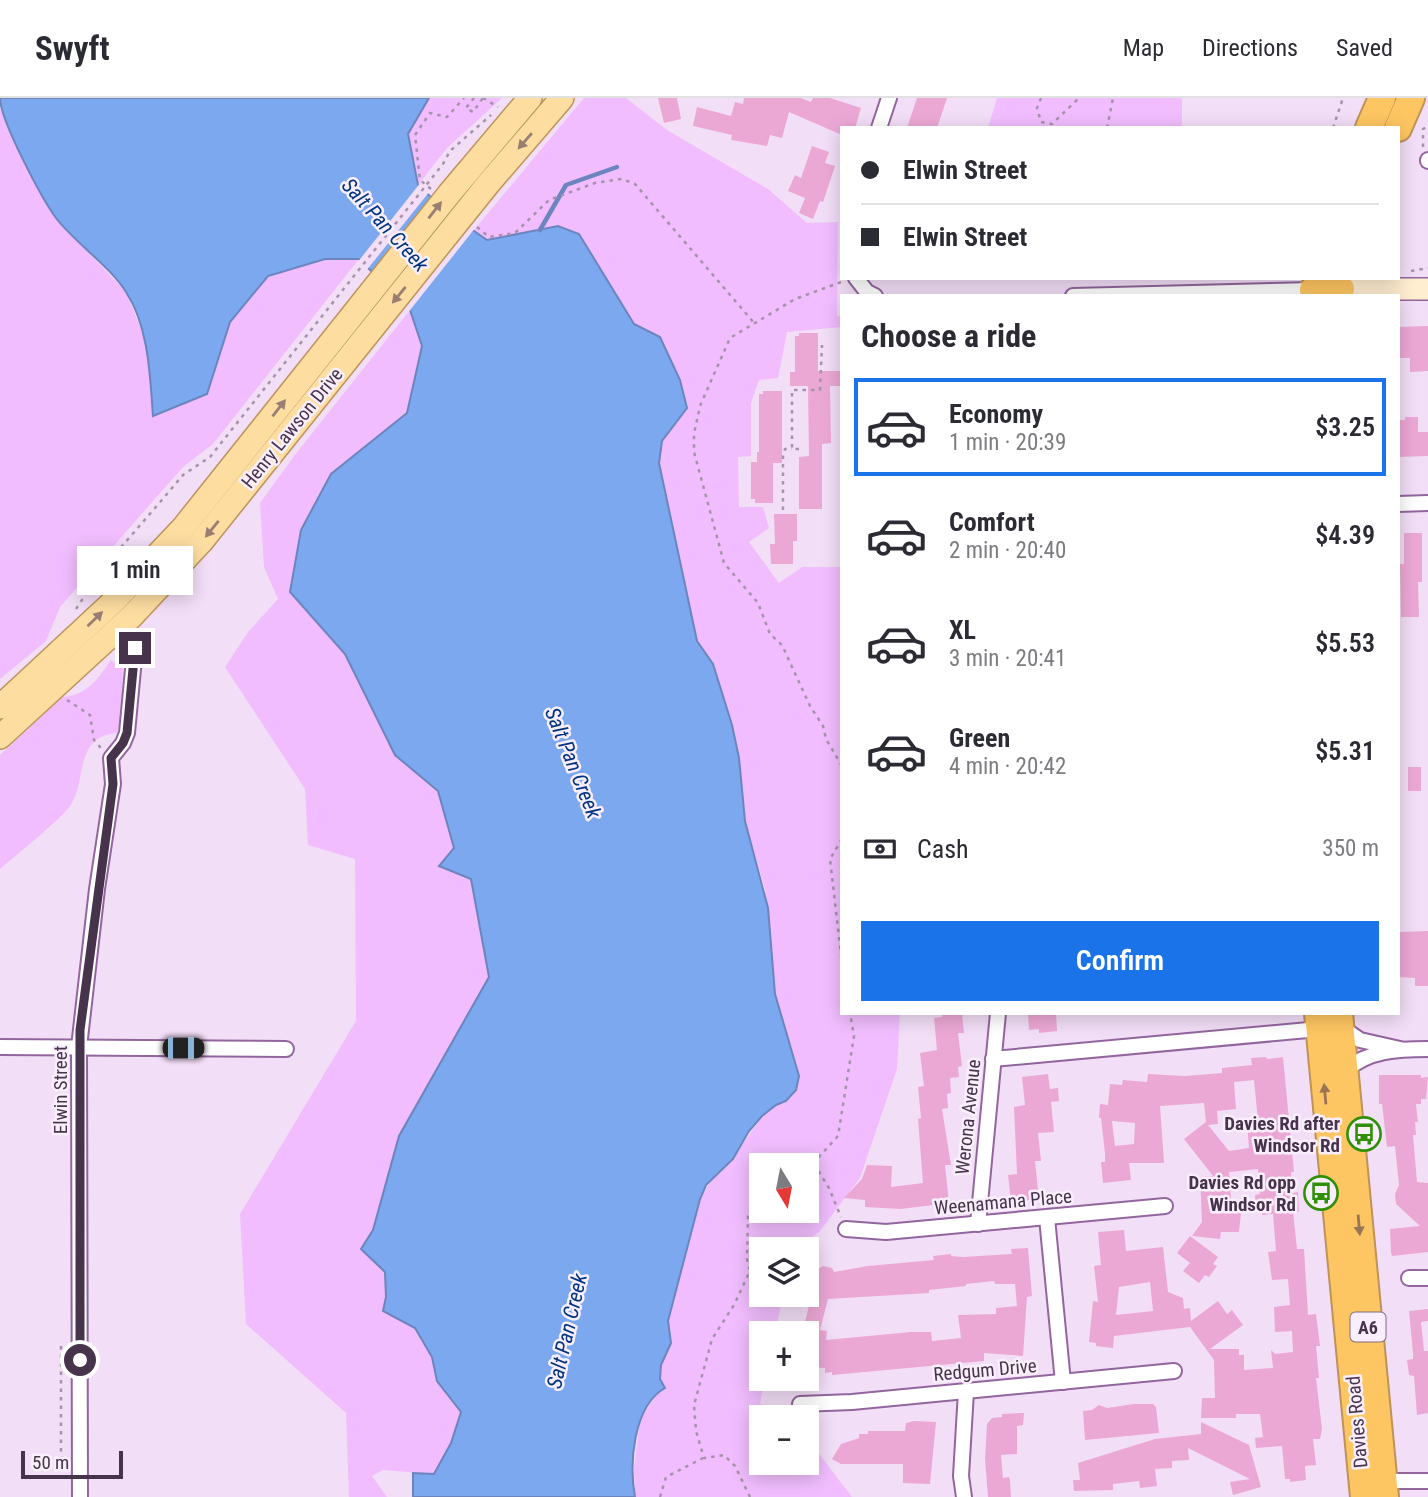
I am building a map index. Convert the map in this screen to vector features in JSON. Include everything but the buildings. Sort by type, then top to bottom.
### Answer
[{"type":"highway","points":[[1399,126],[1411,98]]},
{"type":"highway","points":[[1313,288],[1342,288]]},
{"type":"highway","name":"Davies Road","points":[[1329,1020],[1345,1071],[1378,1491]]},
{"type":"highway","name":"Davies Road","points":[[1329,1020],[1378,1491]]},
{"type":"main road","name":"Henry Lawson Drive","points":[[10,708],[51,690],[166,581],[246,469],[479,177],[530,98]]},
{"type":"main road","name":"Henry Lawson Drive","points":[[479,177],[562,98]]},
{"type":"main road","points":[[1342,288],[1410,282]]},
{"type":"main road","name":"Henry Lawson Drive","points":[[0,737],[10,708],[46,665],[246,469]]},
{"type":"street","points":[[880,126],[889,98]]},
{"type":"street","points":[[856,280],[871,294]]},
{"type":"street","points":[[1133,294],[1313,288]]},
{"type":"street","points":[[1400,504],[1428,503]]},
{"type":"street","name":"Elwin Street","points":[[80,1497],[79,1047],[97,889],[113,784],[111,758],[127,733],[135,648]]},
{"type":"street","name":"Werona Avenue","points":[[978,1224],[998,1015]]},
{"type":"street","points":[[993,1059],[1329,1020],[1360,1040],[1400,1049],[1428,1049]]},
{"type":"street","points":[[0,1048],[286,1049]]},
{"type":"street","points":[[1345,1071],[1361,1058],[1400,1049]]},
{"type":"street","name":"Weenamana Place","points":[[846,1229],[873,1233],[1165,1206]]},
{"type":"street","points":[[1047,1218],[1063,1382]]},
{"type":"street","points":[[1409,1278],[1428,1278]]},
{"type":"street","name":"Redgum Drive","points":[[800,1404],[1174,1371]]},
{"type":"street","points":[[964,1497],[961,1476],[966,1391]]},
{"type":"street","points":[[1378,1491],[1428,1480]]},
{"type":"path","points":[[440,196],[420,180],[415,135],[429,113],[447,117],[464,98]]},
{"type":"path","points":[[76,611],[104,567],[161,500],[183,475],[210,457],[218,448],[443,164],[450,151],[499,108],[483,98],[472,112],[466,108],[474,98]]},
{"type":"path","points":[[1041,98],[1037,108],[1041,121],[1052,124],[1079,98]]},
{"type":"path","points":[[1107,126],[1113,98]]},
{"type":"path","points":[[1334,126],[1343,98]]},
{"type":"path","points":[[1425,151],[1421,142],[1423,129],[1428,126]]},
{"type":"path","points":[[469,220],[489,237],[515,233],[549,200],[595,183],[622,179],[635,184],[755,324]]},
{"type":"path","points":[[1410,282],[1428,268]]},
{"type":"path","points":[[840,763],[826,739],[823,726],[810,706],[782,645],[770,634],[758,603],[724,563],[694,452],[694,434],[700,406],[730,338],[796,299],[848,280]]},
{"type":"path","points":[[792,449],[792,390],[820,390],[822,345]]},
{"type":"path","points":[[783,510],[783,456],[785,449],[799,449]]},
{"type":"path","points":[[51,690],[90,715],[94,740],[111,758]]},
{"type":"path","points":[[840,842],[830,859],[840,946]]},
{"type":"path","points":[[819,1158],[838,1136],[854,1036],[850,1015]]},
{"type":"path","points":[[819,1172],[829,1188],[846,1229]]},
{"type":"path","points":[[704,1458],[694,1417],[700,1376],[712,1339],[734,1305],[750,1271],[747,1259],[749,1215]]},
{"type":"path","points":[[61,1346],[61,1458]]},
{"type":"path","points":[[660,1497],[666,1477],[704,1458],[724,1455],[735,1466],[750,1497]]},
{"type":"shaded area","points":[[429,98],[502,98],[447,148],[418,185],[408,134]]},
{"type":"shaded area","points":[[584,98],[626,98],[667,130],[768,189],[807,223],[838,222],[837,316],[840,317],[840,327],[787,332],[778,378],[759,380],[751,403],[751,456],[738,457],[739,507],[763,507],[769,528],[749,542],[779,583],[802,567],[840,567],[840,1015],[900,1015],[897,1069],[860,1178],[820,1231],[812,1237],[749,1237],[749,1307],[780,1307],[778,1321],[749,1321],[749,1391],[763,1391],[760,1404],[766,1405],[749,1405],[749,1475],[819,1475],[819,1454],[852,1497],[635,1497],[634,1469],[640,1420],[657,1393],[661,1365],[671,1343],[668,1321],[700,1199],[761,1119],[786,1101],[797,1066],[775,994],[765,889],[745,821],[739,758],[732,725],[713,664],[697,641],[659,463],[662,441],[687,408],[660,338],[634,324],[579,234],[558,226],[487,240],[474,230]]},
{"type":"shaded area","points":[[997,98],[1182,98],[1182,126],[989,126]]},
{"type":"shaded area","points":[[0,108],[8,129],[56,218],[126,292],[147,344],[154,416],[207,394],[230,322],[268,276],[325,259],[359,259],[213,444],[183,467],[60,607],[46,641],[0,679]]},
{"type":"shaded area","points":[[410,310],[422,346],[407,413],[331,474],[290,591],[345,654],[395,755],[438,791],[454,848],[471,879],[489,977],[399,1136],[373,1230],[362,1249],[385,1272],[386,1297],[383,1311],[415,1328],[432,1357],[437,1381],[461,1412],[451,1443],[434,1474],[383,1470],[372,1476],[387,1497],[349,1497],[346,1413],[246,1324],[240,1214],[356,1021],[355,859],[308,845],[305,789],[225,667],[248,632],[278,599],[264,567],[260,503]]},
{"type":"shaded area","points":[[111,660],[123,668],[121,720],[117,733],[104,736],[88,750],[77,792],[67,809],[0,869],[0,755],[62,697],[71,696],[91,685]]},
{"type":"water","name":"Salt Pan Creek","points":[[0,98],[429,98],[408,134],[418,185],[447,212],[487,240],[558,226],[579,234],[634,324],[660,337],[680,380],[687,408],[662,441],[659,463],[697,641],[713,664],[732,725],[739,758],[745,821],[768,908],[775,994],[799,1076],[796,1090],[786,1101],[762,1116],[749,1131],[733,1159],[706,1185],[700,1199],[668,1321],[671,1343],[661,1365],[660,1379],[665,1388],[654,1396],[646,1408],[636,1437],[633,1453],[635,1497],[413,1497],[413,1473],[434,1474],[451,1443],[461,1412],[437,1381],[432,1357],[415,1328],[383,1311],[386,1297],[385,1272],[361,1249],[373,1230],[399,1136],[489,977],[471,879],[439,866],[454,848],[438,791],[395,755],[345,654],[290,592],[301,530],[331,474],[407,413],[422,346],[410,310],[359,259],[325,259],[268,276],[230,322],[207,394],[153,416],[147,352],[134,306],[119,282],[56,218],[14,141]]},
{"type":"pier","points":[[421,182],[430,191],[366,271],[357,263]]},
{"type":"pier","points":[[434,195],[476,227],[407,314],[370,275]]},
{"type":"waterway","points":[[540,230],[566,185],[617,167]]},
{"type":"place","name":"Davies Rd after Windsor Rd","points":[[1364,1134]]},
{"type":"place","name":"Davies Rd opp Windsor Rd","points":[[1321,1193]]},
{"type":"route","points":[[80,1360],[81,1017],[112,797],[111,758],[127,733],[135,648]]}]
